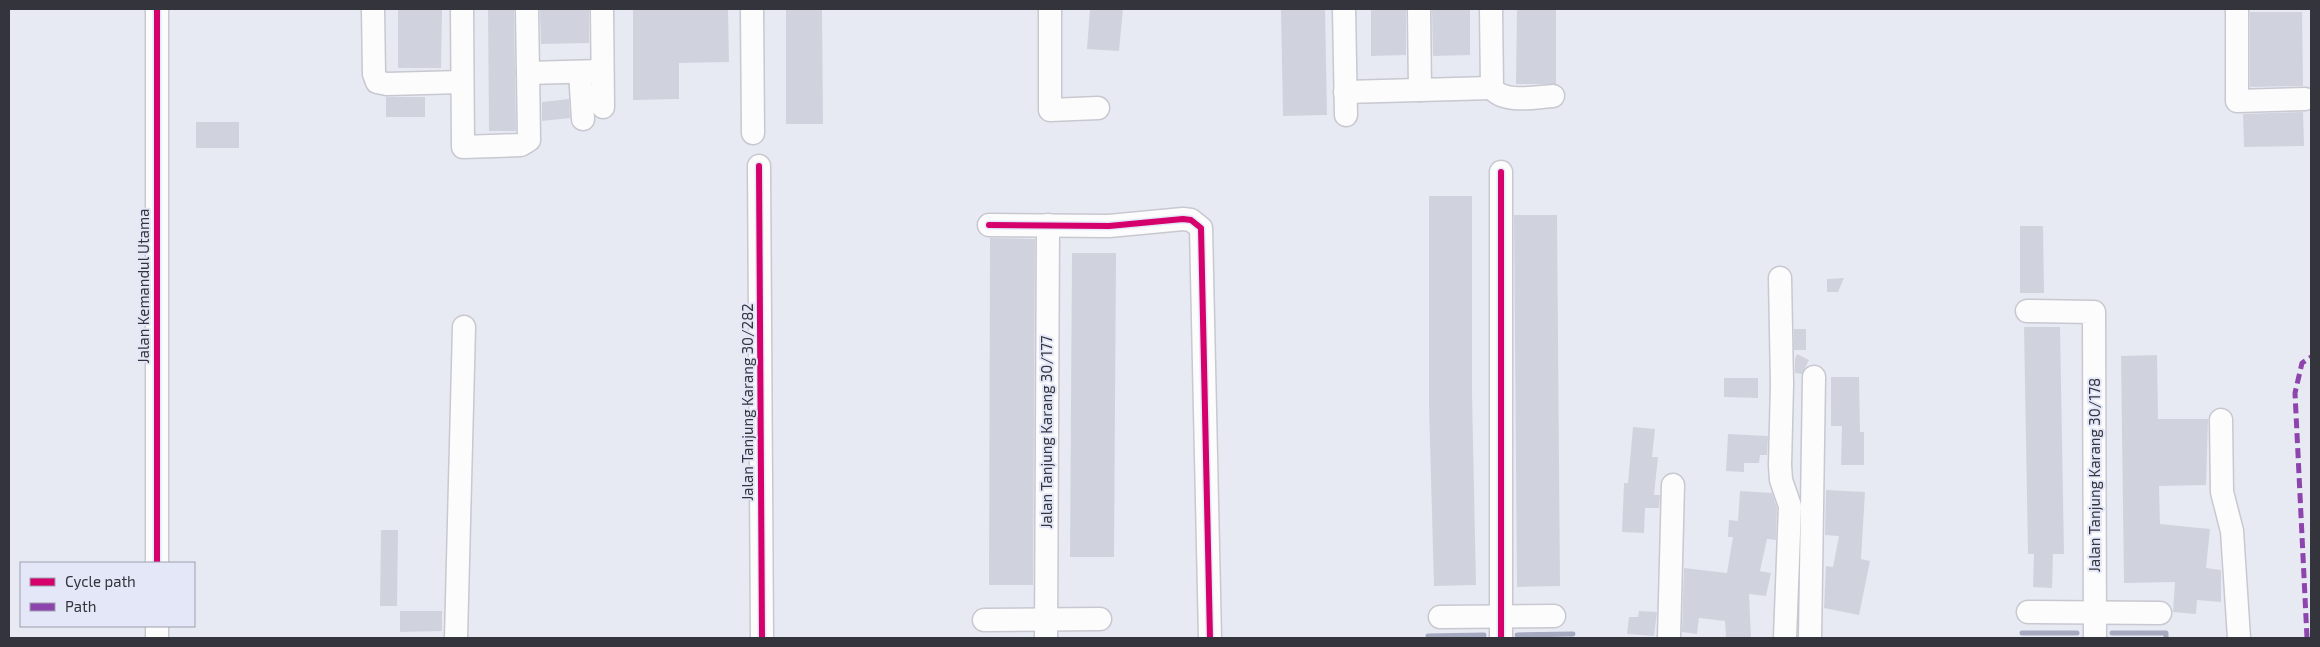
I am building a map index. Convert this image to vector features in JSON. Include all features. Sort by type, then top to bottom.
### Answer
[{"type":"street","name":"Jalan Kemandul Utama","points":[[157,9],[157,562]]},
{"type":"street","points":[[372,9],[374,74],[377,82],[387,84],[462,82]]},
{"type":"street","points":[[462,9],[463,147],[526,143],[529,140],[527,9]]},
{"type":"street","points":[[583,119],[602,9]]},
{"type":"street","points":[[752,9],[753,133]]},
{"type":"street","points":[[1050,9],[1050,110],[1098,108]]},
{"type":"street","points":[[1344,9],[1346,115]]},
{"type":"street","points":[[1419,9],[1420,90]]},
{"type":"street","points":[[1491,9],[1495,91]]},
{"type":"street","points":[[2237,9],[2237,100],[2305,99]]},
{"type":"street","points":[[528,73],[591,71]]},
{"type":"street","points":[[591,71],[603,107]]},
{"type":"street","points":[[1346,92],[1420,90],[1495,91],[1518,98],[1553,96]]},
{"type":"street","name":"Jalan Tanjung Karang 30/282","points":[[759,166],[762,638]]},
{"type":"street","points":[[1501,172],[1501,627]]},
{"type":"street","points":[[989,225],[1109,226],[1183,219],[1191,220],[1201,228],[1210,638]]},
{"type":"street","name":"Jalan Tanjung Karang 30/177","points":[[1046,629],[1048,225]]},
{"type":"street","points":[[1780,278],[1782,384],[1780,465],[1781,480],[1790,506],[1785,638]]},
{"type":"street","name":"Jalan Tanjung Karang 30/178","points":[[2027,311],[2094,312],[2095,624]]},
{"type":"street","points":[[456,638],[464,327]]},
{"type":"street","points":[[1810,638],[1814,377]]},
{"type":"street","points":[[2221,420],[2222,492],[2232,531],[2239,635]]},
{"type":"street","points":[[1670,638],[1674,485]]},
{"type":"street","points":[[2028,612],[2095,624],[2160,613]]},
{"type":"street","points":[[1440,616],[1501,627],[1554,616]]},
{"type":"street","points":[[984,620],[1046,629],[1100,618]]},
{"type":"building","points":[[398,9],[442,9],[441,68],[398,68]]},
{"type":"building","points":[[488,9],[514,9],[516,131],[489,131]]},
{"type":"building","points":[[540,9],[589,9],[589,43],[541,44]]},
{"type":"building","points":[[633,9],[728,9],[729,62],[679,63],[679,99],[633,100]]},
{"type":"building","points":[[786,9],[822,9],[823,124],[786,124]]},
{"type":"building","points":[[1090,9],[1123,9],[1119,51],[1087,49]]},
{"type":"building","points":[[1281,9],[1325,9],[1327,115],[1283,116]]},
{"type":"building","points":[[1371,9],[1406,9],[1406,55],[1371,56]]},
{"type":"building","points":[[1432,9],[1470,9],[1470,55],[1433,56]]},
{"type":"building","points":[[1517,9],[1556,9],[1556,84],[1516,84]]},
{"type":"building","points":[[2250,12],[2302,12],[2303,86],[2250,87]]},
{"type":"building","points":[[386,97],[425,97],[425,117],[386,117]]},
{"type":"building","points":[[569,99],[570,118],[542,121],[542,102]]},
{"type":"building","points":[[2303,112],[2304,146],[2244,147],[2243,114]]},
{"type":"building","points":[[196,122],[239,122],[239,148],[196,148]]},
{"type":"building","points":[[1429,196],[1472,196],[1472,393],[1476,585],[1434,586],[1429,406]]},
{"type":"building","points":[[1514,215],[1557,215],[1560,586],[1517,587]]},
{"type":"building","points":[[2020,226],[2043,226],[2044,293],[2020,293]]},
{"type":"building","points":[[990,238],[1035,239],[1033,585],[989,585]]},
{"type":"building","points":[[1072,253],[1116,253],[1114,557],[1070,557]]},
{"type":"building","points":[[1844,278],[1838,292],[1827,292],[1827,279]]},
{"type":"building","points":[[2024,327],[2060,327],[2064,554],[2053,554],[2052,588],[2033,587],[2034,554],[2028,554]]},
{"type":"building","points":[[1794,329],[1806,329],[1806,350],[1794,350]]},
{"type":"building","points":[[1797,354],[1809,360],[1802,374],[1795,373]]},
{"type":"building","points":[[2157,355],[2158,419],[2208,419],[2206,485],[2159,486],[2160,524],[2210,529],[2206,568],[2221,570],[2221,602],[2197,600],[2196,614],[2173,612],[2175,582],[2124,583],[2121,356]]},
{"type":"building","points":[[1831,377],[1859,377],[1860,432],[1864,432],[1864,465],[1841,465],[1842,426],[1831,426]]},
{"type":"building","points":[[1724,378],[1758,378],[1758,398],[1724,397]]},
{"type":"building","points":[[1633,427],[1655,429],[1652,457],[1658,457],[1654,495],[1660,495],[1659,508],[1645,508],[1644,533],[1622,532],[1624,483],[1628,483]]},
{"type":"building","points":[[1728,434],[1768,436],[1767,455],[1760,455],[1759,463],[1744,463],[1744,472],[1726,471]]},
{"type":"building","points":[[1826,490],[1865,492],[1861,559],[1870,561],[1859,615],[1824,608],[1826,566],[1833,567],[1839,536],[1825,535]]},
{"type":"building","points":[[1740,491],[1772,493],[1777,508],[1776,540],[1767,539],[1760,571],[1771,573],[1766,596],[1749,594],[1751,638],[1726,638],[1725,621],[1699,618],[1697,634],[1682,632],[1684,568],[1727,573],[1733,537],[1728,537],[1729,520],[1738,521]]},
{"type":"building","points":[[381,530],[398,530],[397,606],[380,606]]},
{"type":"building","points":[[400,611],[442,611],[442,631],[400,632]]},
{"type":"building","points":[[1639,611],[1657,612],[1654,636],[1627,634],[1629,617],[1638,617]]},
{"type":"waterway","points":[[2022,633],[2077,633]]},
{"type":"waterway","points":[[2112,633],[2166,633],[2166,638]]},
{"type":"waterway","points":[[1517,635],[1573,634]]},
{"type":"waterway","points":[[1428,636],[1484,635]]},
{"type":"marked path","points":[[2307,638],[2295,393],[2302,363],[2311,357]]},
{"type":"cycle path","points":[[157,9],[157,562]]},
{"type":"cycle path","points":[[759,166],[762,638]]},
{"type":"cycle path","points":[[1501,172],[1501,638]]},
{"type":"cycle path","points":[[989,225],[1109,226],[1183,219],[1191,220],[1201,228],[1210,638]]}]
